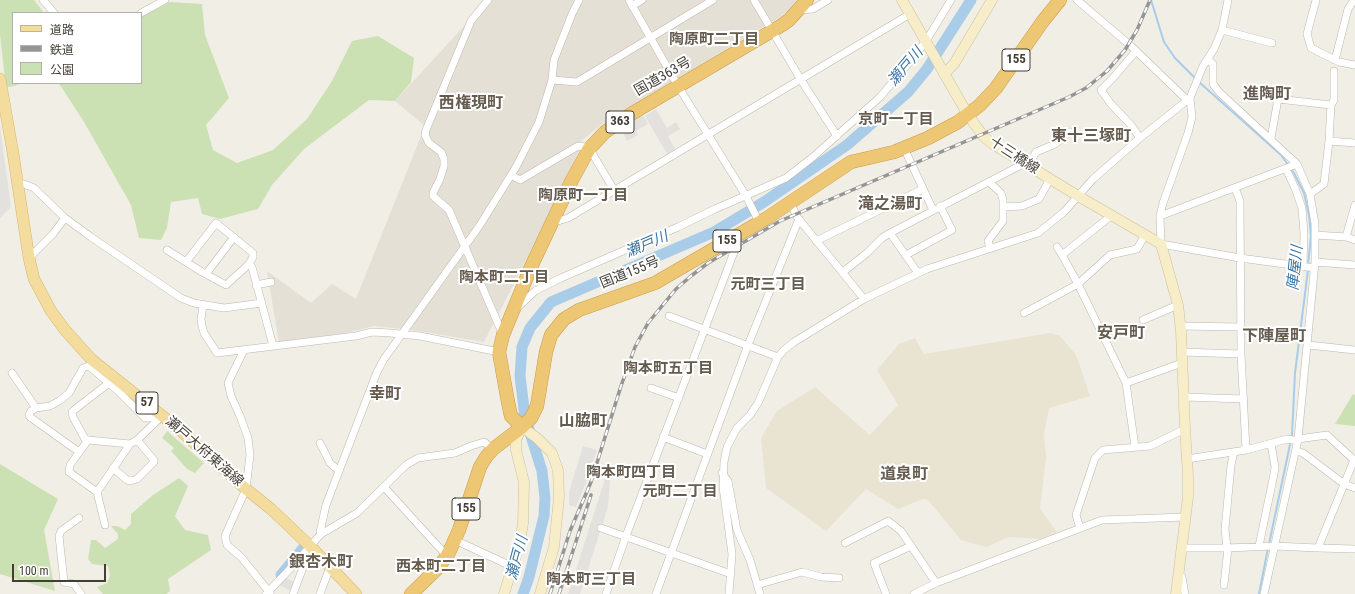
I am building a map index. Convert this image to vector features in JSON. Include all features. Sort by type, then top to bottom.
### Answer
[{"type":"highway","name":"国道155号","points":[[411,594],[436,570],[447,556],[455,540],[480,466],[486,457],[494,448],[522,427],[531,418],[537,406],[546,352],[551,335],[564,319],[579,310],[655,283],[733,237],[757,220],[792,202],[852,162],[894,152],[948,128],[980,105],[1003,81],[1043,21],[1060,0]]},
{"type":"highway","name":"国道363号","points":[[522,427],[511,416],[499,352],[502,335],[551,223],[588,149],[605,132],[631,114],[773,31],[789,20],[803,5]]},
{"type":"main road","name":"瀬戸大府東海線","points":[[0,80],[29,258],[34,279],[51,311],[65,330],[91,359],[159,413],[271,509],[311,547],[356,594]]},
{"type":"street","points":[[43,0],[53,12]]},
{"type":"street","points":[[142,12],[165,0]]},
{"type":"street","points":[[488,0],[471,21],[425,135],[429,143],[441,152],[444,159],[444,166],[433,196],[449,210],[502,335]]},
{"type":"street","points":[[321,534],[320,532],[326,505],[377,372],[384,359],[485,217],[511,174],[539,122],[552,80],[554,60],[579,0]]},
{"type":"street","points":[[642,0],[630,3],[678,86],[747,198],[757,220]]},
{"type":"street","points":[[552,80],[577,82],[713,0]]},
{"type":"street","points":[[754,0],[837,136]]},
{"type":"street","points":[[803,5],[813,9],[828,0]]},
{"type":"street","name":"十三橋線","points":[[902,0],[928,43],[942,72],[968,115],[984,137],[1078,196],[1161,244]]},
{"type":"street","points":[[511,314],[535,291],[561,278],[678,227],[715,209],[747,198],[786,178],[837,136],[880,97],[928,43],[951,0]]},
{"type":"street","points":[[942,72],[954,64],[992,0]]},
{"type":"street","points":[[1077,0],[1189,99],[1192,117],[1160,216],[1161,244],[1178,305],[1182,352],[1187,458],[1188,490],[1186,517],[1176,594]]},
{"type":"street","points":[[729,594],[732,554],[722,487],[722,473],[727,446],[737,428],[750,415],[758,403],[778,357],[794,342],[864,299],[918,273],[1038,233],[1064,212],[1093,179],[1140,138],[1189,99],[1222,30],[1228,0]]},
{"type":"street","points":[[1316,0],[1307,34],[1311,48],[1339,62],[1355,65]]},
{"type":"street","points":[[1335,60],[1348,9],[1354,0]]},
{"type":"street","points":[[551,223],[568,218],[708,134],[802,80],[910,14]]},
{"type":"street","points":[[1222,30],[1272,43]]},
{"type":"street","points":[[1136,51],[1113,78],[1100,90],[1131,125],[1140,138]]},
{"type":"street","points":[[1208,59],[1213,64],[1213,84],[1219,92],[1271,138],[1310,194],[1315,224],[1315,235],[1310,266],[1308,346],[1295,440],[1296,451],[1268,546]]},
{"type":"street","points":[[1310,194],[1324,184],[1331,105],[1334,100],[1334,70]]},
{"type":"street","points":[[1271,138],[1278,99],[1331,105]]},
{"type":"street","points":[[843,272],[890,232],[1026,164],[1036,152],[1055,144],[1070,132]]},
{"type":"street","points":[[1329,141],[1355,143]]},
{"type":"street","points":[[511,174],[520,180],[578,146],[585,147],[588,149],[614,190]]},
{"type":"street","points":[[904,148],[923,189],[952,230],[906,255]]},
{"type":"street","points":[[1160,216],[1292,167]]},
{"type":"street","points":[[1292,167],[1302,208],[1304,234],[1310,266]]},
{"type":"street","points":[[1003,207],[1022,206],[1039,199],[1050,179]]},
{"type":"street","points":[[989,182],[1001,193],[1003,200],[1003,221],[988,241],[990,248]]},
{"type":"street","points":[[18,185],[24,184],[34,188],[65,218],[175,294],[194,303],[224,308],[262,303]]},
{"type":"street","points":[[1236,188],[1240,201],[1241,354],[1246,450]]},
{"type":"street","points":[[816,241],[923,189]]},
{"type":"street","points":[[792,202],[792,206],[798,219],[864,299]]},
{"type":"street","points":[[1346,237],[1355,205]]},
{"type":"street","points":[[1062,255],[1112,216]]},
{"type":"street","points":[[29,258],[53,234],[65,218]]},
{"type":"street","points":[[656,594],[707,454],[798,219]]},
{"type":"street","points":[[167,250],[186,262],[206,274],[226,285],[249,264],[253,255],[252,251],[216,223],[186,262]]},
{"type":"street","points":[[890,232],[918,273]]},
{"type":"street","points":[[1024,312],[1078,284],[1110,255],[1137,249],[1145,235]]},
{"type":"street","points":[[1315,235],[1346,237],[1355,240]]},
{"type":"street","points":[[606,594],[663,437],[734,252],[733,237]]},
{"type":"street","points":[[206,274],[234,238]]},
{"type":"street","points":[[1161,244],[1240,258],[1310,266],[1355,265]]},
{"type":"street","points":[[1057,247],[1078,284],[1126,383],[1135,447]]},
{"type":"street","points":[[249,264],[252,267],[273,346]]},
{"type":"street","points":[[256,285],[271,282]]},
{"type":"street","points":[[203,305],[201,319],[204,333],[217,353],[356,336],[372,332],[420,336],[499,352]]},
{"type":"street","points":[[1143,320],[1178,305]]},
{"type":"street","points":[[669,316],[778,357]]},
{"type":"street","points":[[1180,326],[1241,327]]},
{"type":"street","points":[[1308,346],[1355,350]]},
{"type":"street","points":[[244,350],[228,383],[230,396],[240,416],[248,438],[250,455],[246,489],[226,536],[226,540],[227,545],[241,557],[268,593],[311,547],[321,534],[357,513],[406,465],[418,458],[455,453],[484,442],[494,448]]},
{"type":"street","points":[[1182,352],[1241,354]]},
{"type":"street","points":[[1126,383],[1182,363]]},
{"type":"street","points":[[79,452],[29,415],[31,411],[36,408],[50,406],[69,393],[83,368],[89,366],[145,418],[150,418],[159,413]]},
{"type":"street","points":[[12,373],[36,408]]},
{"type":"street","points":[[109,383],[72,412],[73,417],[85,439],[130,444]]},
{"type":"street","points":[[651,388],[679,398]]},
{"type":"street","points":[[1184,397],[1244,399]]},
{"type":"street","points":[[96,492],[130,444],[137,440],[159,413]]},
{"type":"street","points":[[504,594],[520,542],[523,523],[524,482],[516,450],[516,440],[522,427],[537,438],[552,453],[558,470],[559,497],[554,547],[540,594]]},
{"type":"street","points":[[1080,528],[1076,515],[1095,458],[1103,450],[1150,446],[1185,430]]},
{"type":"street","points":[[1187,458],[1234,452],[1270,444],[1327,435],[1354,460],[1318,548]]},
{"type":"street","points":[[663,437],[707,454]]},
{"type":"street","points":[[88,440],[70,465],[69,472],[96,492],[105,525]]},
{"type":"street","points":[[113,468],[130,481],[137,479],[154,462],[154,460],[137,440]]},
{"type":"street","points":[[320,443],[330,463],[339,471]]},
{"type":"street","points":[[1264,594],[1275,467],[1270,444]]},
{"type":"street","points":[[1296,451],[1303,453],[1344,484],[1355,488]]},
{"type":"street","points":[[1224,585],[1228,548],[1225,528],[1231,465],[1234,452]]},
{"type":"street","points":[[722,473],[728,480],[737,530],[750,560],[760,594]]},
{"type":"street","points":[[384,487],[447,556]]},
{"type":"street","points":[[914,594],[936,583],[1102,520],[1186,517]]},
{"type":"street","points":[[79,518],[61,530],[59,536],[64,582],[74,584],[81,594]]},
{"type":"street","points":[[845,543],[888,522],[901,531],[936,583]]},
{"type":"street","points":[[601,528],[731,574]]},
{"type":"street","points":[[455,540],[513,567]]},
{"type":"street","points":[[886,594],[874,563],[911,546]]},
{"type":"street","points":[[1182,548],[1268,546],[1355,548]]},
{"type":"street","points":[[293,594],[311,547]]},
{"type":"street","points":[[320,594],[330,567]]},
{"type":"street","points":[[757,585],[802,572],[821,577],[839,578]]},
{"type":"street","points":[[1178,573],[1182,577],[1185,594]]},
{"type":"shaded area","points":[[488,0],[797,0],[792,7],[780,17],[602,124],[580,142],[580,149],[537,239],[484,342],[413,330],[374,326],[341,334],[279,343],[267,271],[311,303],[332,284],[356,299],[425,126],[395,101]]},
{"type":"shaded area","points":[[656,109],[667,128],[676,122],[680,129],[668,136],[675,149],[667,154],[645,116]]},
{"type":"shaded area","points":[[642,114],[648,124],[636,131],[638,135],[627,141],[620,127]]},
{"type":"shaded area","points":[[0,126],[11,207],[0,218]]},
{"type":"shaded area","points":[[1050,333],[1060,336],[1076,355],[1090,396],[1049,408],[1044,434],[1046,457],[1040,509],[1057,532],[1041,539],[1009,537],[986,547],[961,540],[928,500],[923,499],[898,509],[866,489],[826,531],[766,488],[761,438],[777,411],[815,387],[870,435],[898,405],[877,370],[899,344],[915,338],[924,354]]},
{"type":"shaded area","points":[[583,446],[597,450],[576,507],[569,505],[569,492]]},
{"type":"shaded area","points":[[605,479],[610,480],[608,507],[580,594],[568,594]]},
{"type":"shaded area","points":[[286,578],[297,583],[293,592],[279,585]]},
{"type":"green space","points":[[0,0],[34,0],[43,12],[12,12],[12,84],[19,84],[15,86],[7,87],[0,35]]},
{"type":"green space","points":[[170,2],[202,4],[205,35],[229,98],[206,125],[213,150],[237,163],[273,150],[307,119],[332,81],[352,41],[378,36],[414,58],[411,82],[395,101],[369,100],[304,149],[272,185],[258,209],[220,219],[202,214],[198,198],[171,202],[167,228],[161,240],[139,238],[131,205],[84,122],[58,84],[142,84],[142,16]]},
{"type":"green space","points":[[1353,394],[1355,395],[1355,426],[1335,424]]},
{"type":"green space","points":[[167,431],[204,463],[195,473],[187,469],[171,451],[174,448],[162,438]]},
{"type":"green space","points":[[0,464],[58,499],[44,530],[55,591],[0,574]]},
{"type":"green space","points":[[179,478],[188,486],[175,516],[185,530],[208,535],[211,550],[168,579],[170,591],[166,594],[103,594],[97,587],[107,583],[110,576],[108,566],[92,564],[88,559],[91,540],[96,540],[105,548],[118,539],[118,534],[111,526],[117,526],[125,530],[131,524],[131,514],[153,495]]},
{"type":"waterway","name":"瀬戸川","points":[[523,594],[529,577],[544,516],[545,498],[542,471],[525,417],[520,376],[522,347],[530,328],[551,302],[714,232],[764,202],[847,145],[908,92],[927,69],[971,0]]},
{"type":"waterway","name":"陣屋川","points":[[1151,0],[1164,42],[1175,58],[1196,79]]},
{"type":"waterway","name":"陣屋川","points":[[1199,82],[1281,155],[1294,173],[1304,193],[1309,215],[1311,236],[1308,265]]},
{"type":"waterway","name":"陣屋川","points":[[1269,544],[1292,435],[1295,373],[1308,270]]},
{"type":"waterway","points":[[281,575],[305,546]]},
{"type":"waterway","name":"陣屋川","points":[[1259,594],[1268,548]]},
{"type":"railway","points":[[550,594],[570,531],[591,482],[621,386],[635,347],[648,323],[676,289],[708,263],[780,221],[1069,97],[1086,88],[1107,71],[1125,50],[1137,30],[1150,0]]},
{"type":"railway","points":[[559,594],[591,495]]},
{"type":"district","name":"陶原町二丁目","points":[[714,40]]},
{"type":"district","name":"進陶町","points":[[1267,95]]},
{"type":"district","name":"西権現町","points":[[471,104]]},
{"type":"district","name":"京町一丁目","points":[[896,120]]},
{"type":"district","name":"東十三塚町","points":[[1091,137]]},
{"type":"district","name":"陶原町一丁目","points":[[583,196]]},
{"type":"district","name":"滝之湯町","points":[[890,205]]},
{"type":"district","name":"陶本町二丁目","points":[[504,278]]},
{"type":"district","name":"元町三丁目","points":[[768,285]]},
{"type":"district","name":"安戸町","points":[[1121,334]]},
{"type":"district","name":"下陣屋町","points":[[1274,337]]},
{"type":"district","name":"陶本町五丁目","points":[[668,369]]},
{"type":"district","name":"幸町","points":[[385,395]]},
{"type":"district","name":"山脇町","points":[[583,422]]},
{"type":"district","name":"陶本町四丁目","points":[[631,473]]},
{"type":"district","name":"道泉町","points":[[904,475]]},
{"type":"district","name":"元町二丁目","points":[[680,492]]},
{"type":"district","name":"銀杏木町","points":[[321,563]]},
{"type":"district","name":"西本町二丁目","points":[[441,567]]},
{"type":"district","name":"陶本町三丁目","points":[[591,580]]}]
